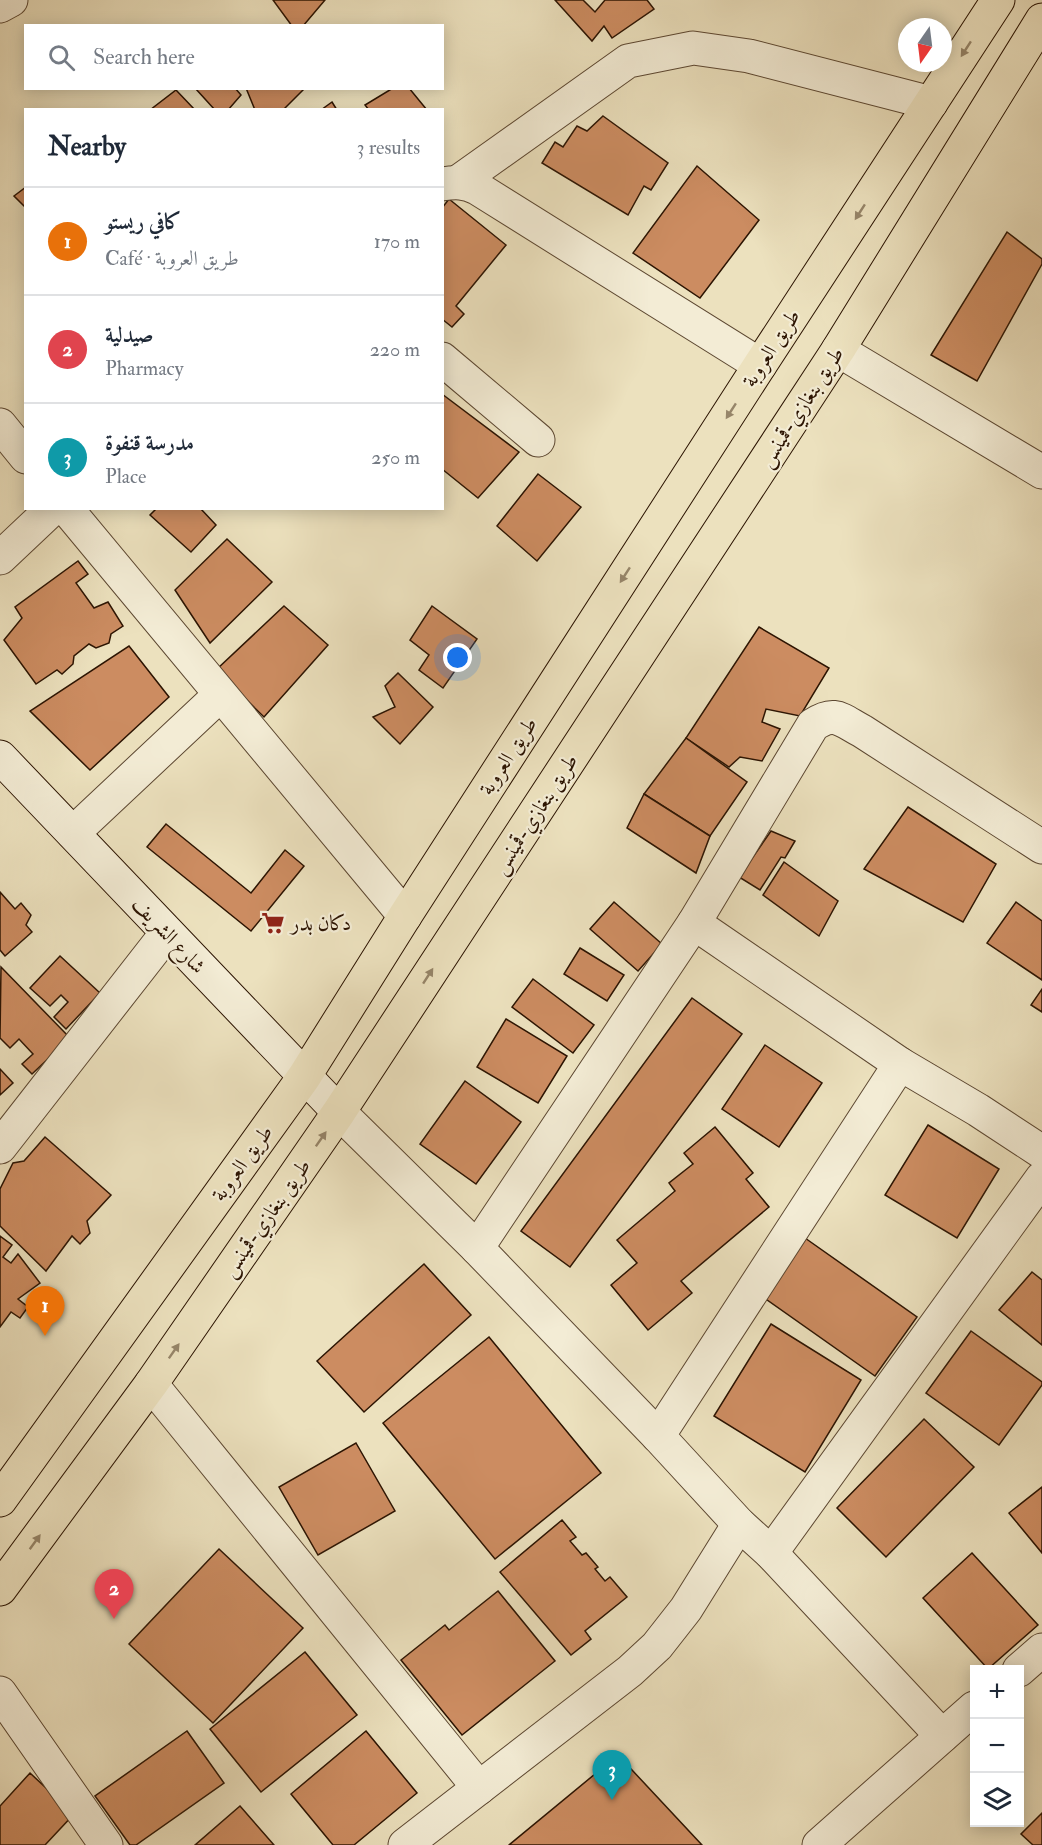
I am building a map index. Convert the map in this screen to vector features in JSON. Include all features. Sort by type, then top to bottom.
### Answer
[{"type":"main road","name":"طريق العروبة","points":[[0,1500],[304,1077],[760,365],[998,0]]},
{"type":"main road","name":"طريق بنغازي-قمينس","points":[[0,1589],[151,1384],[339,1112],[838,350],[1042,20]]},
{"type":"street","points":[[0,6],[11,0]]},
{"type":"street","points":[[450,183],[628,61],[693,48],[749,56],[931,103]]},
{"type":"street","points":[[450,183],[468,184],[477,188],[760,365]]},
{"type":"street","points":[[838,350],[1042,472]]},
{"type":"street","points":[[444,361],[538,440]]},
{"type":"street","points":[[0,425],[24,455]]},
{"type":"street","points":[[0,558],[51,510]]},
{"type":"street","points":[[68,510],[405,916]]},
{"type":"street","points":[[73,833],[220,695]]},
{"type":"street","points":[[477,1248],[694,923],[813,725],[825,717],[837,717],[1042,847]]},
{"type":"street","name":"شارع الشريف","points":[[0,757],[304,1077],[477,1248],[658,1436],[739,1524],[771,1553],[942,1736]]},
{"type":"street","points":[[694,923],[900,1064],[978,1110],[1042,1152]]},
{"type":"street","points":[[0,1147],[167,933]]},
{"type":"street","points":[[658,1436],[900,1064]]},
{"type":"street","points":[[771,1553],[1042,1178]]},
{"type":"street","points":[[151,1384],[479,1788]]},
{"type":"street","points":[[405,1845],[630,1671],[657,1646],[686,1609],[739,1524]]},
{"type":"street","points":[[1024,1666],[1042,1650]]},
{"type":"street","points":[[0,1693],[106,1845]]},
{"type":"street","points":[[828,1842],[970,1712]]},
{"type":"building","points":[[273,0],[325,0],[305,24],[291,24]]},
{"type":"building","points":[[555,0],[583,0],[595,12],[605,0],[647,0],[654,9],[612,38],[604,26],[592,41]]},
{"type":"building","points":[[176,90],[193,108],[153,108]]},
{"type":"building","points":[[197,90],[237,90],[241,95],[230,108],[213,108]]},
{"type":"building","points":[[247,90],[303,90],[285,108],[254,108]]},
{"type":"building","points":[[390,90],[411,90],[425,108],[367,108],[365,105]]},
{"type":"building","points":[[332,102],[336,108],[324,108]]},
{"type":"building","points":[[603,116],[668,163],[651,190],[644,186],[628,215],[542,163],[555,142],[563,147],[577,126],[587,131]]},
{"type":"building","points":[[697,166],[759,220],[700,298],[633,253]]},
{"type":"building","points":[[24,188],[24,206],[14,196]]},
{"type":"building","points":[[449,199],[506,245],[456,306],[464,314],[452,327],[444,321],[444,205]]},
{"type":"building","points":[[1007,232],[1042,259],[1042,264],[977,381],[931,355]]},
{"type":"building","points":[[444,396],[519,452],[478,498],[444,471]]},
{"type":"building","points":[[538,474],[581,507],[537,561],[497,526]]},
{"type":"building","points":[[155,510],[202,510],[216,525],[191,552],[150,515]]},
{"type":"building","points":[[227,539],[272,582],[210,643],[175,590]]},
{"type":"building","points":[[78,561],[88,574],[76,583],[94,608],[108,602],[123,626],[111,634],[109,643],[96,648],[89,644],[74,656],[73,664],[62,674],[57,670],[36,684],[4,640],[22,618],[15,607]]},
{"type":"building","points":[[284,606],[328,645],[264,717],[216,670]]},
{"type":"building","points":[[432,606],[477,639],[443,688],[419,670],[429,655],[410,640]]},
{"type":"building","points":[[759,627],[829,668],[800,716],[766,709],[762,722],[780,729],[762,761],[740,757],[729,767],[686,738]]},
{"type":"building","points":[[129,646],[169,697],[90,770],[30,711]]},
{"type":"building","points":[[398,673],[433,707],[400,744],[373,717],[395,707],[385,686]]},
{"type":"building","points":[[686,738],[747,782],[710,836],[644,794]]},
{"type":"building","points":[[644,794],[710,836],[696,873],[627,828]]},
{"type":"building","points":[[908,807],[996,864],[963,922],[864,869]]},
{"type":"building","points":[[166,824],[251,893],[285,850],[304,866],[251,931],[147,847]]},
{"type":"building","points":[[771,831],[795,841],[785,858],[781,857],[760,890],[739,877]]},
{"type":"building","points":[[784,862],[838,901],[819,936],[763,895]]},
{"type":"building","points":[[0,892],[15,909],[21,903],[31,915],[26,925],[32,932],[5,956],[0,950]]},
{"type":"building","points":[[614,902],[662,944],[638,971],[590,929]]},
{"type":"building","points":[[1016,902],[1042,921],[1042,980],[987,943]]},
{"type":"building","points":[[580,948],[624,975],[607,1001],[564,974]]},
{"type":"building","points":[[60,956],[100,993],[66,1029],[54,1017],[68,1002],[61,995],[50,1006],[30,988]]},
{"type":"building","points":[[1,967],[70,1038],[32,1074],[22,1064],[33,1054],[19,1039],[10,1048],[0,1038]]},
{"type":"building","points":[[533,979],[594,1025],[573,1053],[512,1007]]},
{"type":"building","points":[[1042,989],[1042,1012],[1031,1005]]},
{"type":"building","points":[[692,998],[742,1034],[570,1267],[521,1231]]},
{"type":"building","points":[[506,1019],[567,1056],[538,1103],[477,1067]]},
{"type":"building","points":[[765,1045],[822,1083],[779,1147],[722,1109]]},
{"type":"building","points":[[0,1069],[13,1083],[0,1095]]},
{"type":"building","points":[[465,1081],[521,1122],[476,1184],[420,1144]]},
{"type":"building","points":[[928,1125],[999,1169],[957,1238],[885,1195]]},
{"type":"building","points":[[715,1127],[753,1173],[746,1179],[769,1207],[681,1281],[692,1293],[648,1330],[611,1285],[637,1263],[617,1240],[675,1191],[669,1183],[693,1164],[684,1153]]},
{"type":"building","points":[[45,1137],[111,1195],[87,1221],[90,1233],[80,1244],[72,1236],[46,1271],[0,1226],[0,1189],[13,1163],[24,1161]]},
{"type":"building","points":[[0,1236],[12,1245],[3,1257],[11,1263],[18,1254],[40,1283],[18,1299],[28,1307],[20,1318],[11,1312],[0,1327]]},
{"type":"building","points":[[805,1238],[917,1317],[875,1376],[763,1297]]},
{"type":"building","points":[[424,1264],[471,1315],[364,1412],[317,1361]]},
{"type":"building","points":[[1032,1272],[1042,1280],[1042,1345],[999,1310]]},
{"type":"building","points":[[771,1324],[861,1380],[805,1472],[714,1416]]},
{"type":"building","points":[[971,1331],[1042,1382],[999,1445],[926,1393]]},
{"type":"building","points":[[489,1337],[601,1473],[495,1559],[383,1423]]},
{"type":"building","points":[[924,1419],[974,1467],[886,1557],[837,1508]]},
{"type":"building","points":[[356,1443],[395,1511],[318,1555],[279,1487]]},
{"type":"building","points":[[1042,1487],[1042,1553],[1009,1513]]},
{"type":"building","points":[[562,1520],[576,1537],[570,1541],[582,1555],[586,1553],[598,1567],[595,1569],[605,1581],[610,1577],[627,1597],[585,1631],[591,1639],[571,1655],[500,1572]]},
{"type":"building","points":[[219,1549],[303,1628],[213,1723],[129,1644]]},
{"type":"building","points":[[972,1553],[1038,1625],[993,1665],[984,1665],[923,1598]]},
{"type":"building","points":[[498,1591],[555,1661],[462,1735],[401,1660],[445,1625],[449,1630]]},
{"type":"building","points":[[305,1652],[357,1715],[261,1792],[210,1729]]},
{"type":"building","points":[[187,1731],[224,1783],[136,1845],[130,1845],[95,1796]]},
{"type":"building","points":[[366,1731],[417,1793],[354,1845],[333,1845],[291,1794]]},
{"type":"building","points":[[618,1755],[702,1845],[509,1845]]},
{"type":"building","points":[[30,1773],[74,1814],[45,1845],[0,1845],[0,1806]]},
{"type":"building","points":[[240,1806],[274,1845],[195,1845]]},
{"type":"building","points":[[1042,1813],[1042,1845],[1033,1845],[1021,1834]]},
{"type":"place","name":"دكان بدر","points":[[273,923]]},
{"type":"place","name":"كافي ريستو","points":[[45,1336]]},
{"type":"place","name":"صيدلية","points":[[114,1619]]},
{"type":"place","name":"مدرسة قنفوة","points":[[612,1800]]}]
